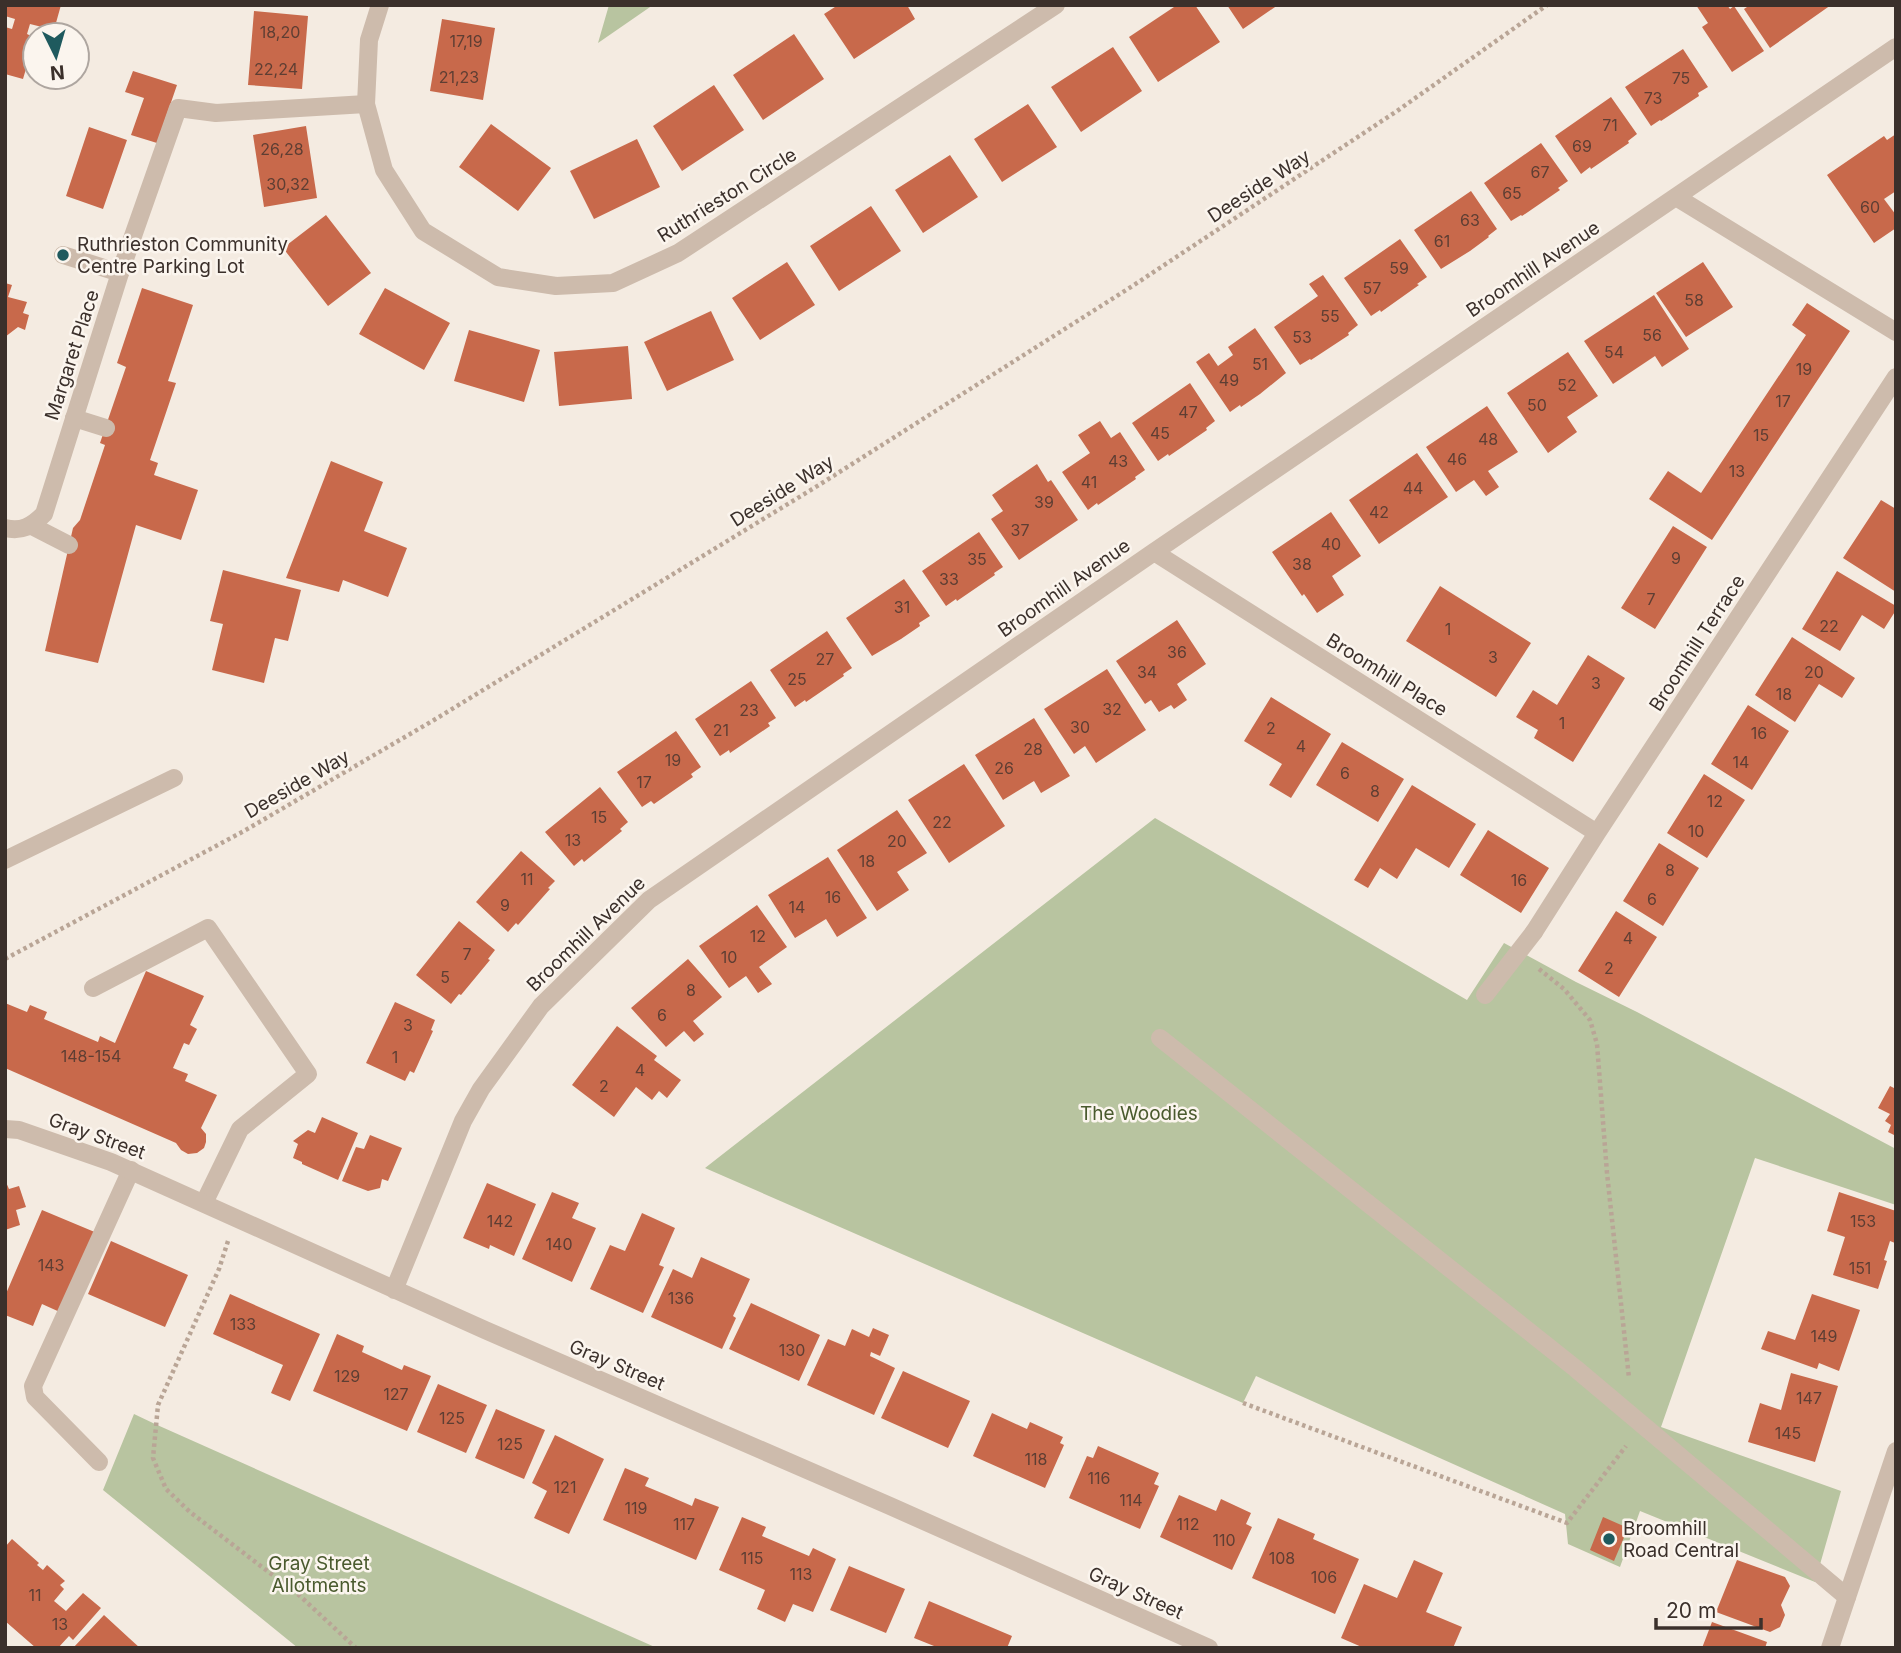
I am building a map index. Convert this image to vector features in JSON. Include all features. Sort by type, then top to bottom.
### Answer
[{"type":"street","name":"Ruthrieston Circle","points":[[380,5],[369,40],[366,104],[384,170],[423,231],[498,277],[556,285],[613,284],[678,253],[1056,5]]},
{"type":"street","name":"Broomhill Avenue","points":[[394,1290],[463,1121],[481,1089],[541,1006],[649,900],[1154,552],[1896,47]]},
{"type":"street","name":"Margaret Place","points":[[32,526],[44,514],[120,273],[178,108],[216,113],[366,104]]},
{"type":"street","points":[[1676,197],[1896,332]]},
{"type":"street","points":[[63,255],[120,273]]},
{"type":"street","name":"Broomhill Terrace","points":[[1485,995],[1534,932],[1896,377]]},
{"type":"street","points":[[74,418],[106,428]]},
{"type":"street","points":[[5,528],[32,526],[69,545]]},
{"type":"street","name":"Broomhill Place","points":[[1154,552],[1597,833]]},
{"type":"street","points":[[5,860],[174,778]]},
{"type":"street","points":[[93,988],[208,928],[307,1074],[240,1129],[204,1203]]},
{"type":"street","points":[[1160,1038],[1575,1368],[1847,1597]]},
{"type":"street","name":"Gray Street","points":[[5,1129],[19,1130],[111,1161],[394,1290],[1209,1648]]},
{"type":"street","points":[[99,1462],[35,1397],[33,1386],[131,1170]]},
{"type":"street","points":[[1830,1648],[1896,1451]]},
{"type":"path","name":"Deeside Way","points":[[5,959],[280,810],[434,720],[819,485],[1134,285],[1397,111],[1547,5]]},
{"type":"path","points":[[1243,1403],[1567,1524],[1642,1424],[1628,1374],[1606,1174],[1597,1044],[1590,1020],[1564,989],[1539,969],[1544,953],[1534,932]]},
{"type":"path","points":[[236,1217],[219,1269],[158,1405],[153,1458],[166,1489],[190,1512],[300,1596],[356,1648]]},
{"type":"green space","points":[[609,5],[653,5],[598,43]]},
{"type":"green space","name":"The Woodies","points":[[1155,818],[1467,1000],[1504,943],[1896,1149],[1896,1205],[1755,1158],[1661,1427],[1841,1491],[1815,1582],[1640,1511],[1620,1567],[1568,1544],[1565,1514],[1256,1376],[1243,1403],[705,1168]]},
{"type":"green space","name":"Gray Street Allotments","points":[[134,1414],[657,1648],[298,1648],[103,1490]]},
{"type":"building","points":[[5,5],[61,5],[57,21],[21,21],[21,78],[5,74],[5,27],[12,29],[15,19],[5,16]]},
{"type":"building","points":[[838,5],[907,5],[915,19],[854,59],[824,14]]},
{"type":"building","points":[[1177,5],[1195,5],[1220,42],[1158,82],[1129,37]]},
{"type":"building","points":[[1227,5],[1278,5],[1243,29]]},
{"type":"building","points":[[1696,5],[1727,5],[1730,9],[1734,6],[1764,51],[1732,72],[1702,27],[1708,23]]},
{"type":"building","points":[[1750,5],[1831,5],[1770,48],[1744,9]]},
{"type":"building","points":[[254,11],[308,16],[302,89],[248,85]]},
{"type":"building","points":[[442,19],[495,28],[483,100],[430,91]]},
{"type":"building","points":[[794,34],[824,79],[763,120],[733,75]]},
{"type":"building","points":[[1113,47],[1142,91],[1081,132],[1051,87]]},
{"type":"building","points":[[1683,49],[1708,87],[1698,93],[1699,96],[1651,126],[1625,87]]},
{"type":"building","points":[[133,71],[177,85],[157,143],[131,135],[144,98],[125,92]]},
{"type":"building","points":[[714,85],[744,130],[682,171],[653,126]]},
{"type":"building","points":[[1611,97],[1637,134],[1629,143],[1581,174],[1555,136]]},
{"type":"building","points":[[1028,104],[1057,147],[1002,182],[974,139]]},
{"type":"building","points":[[491,124],[551,168],[518,211],[459,167]]},
{"type":"building","points":[[306,126],[317,198],[264,207],[253,135]]},
{"type":"building","points":[[89,127],[127,140],[103,209],[66,196]]},
{"type":"building","points":[[1896,134],[1896,191],[1884,199],[1896,215],[1896,228],[1874,243],[1827,175],[1884,136],[1887,140]]},
{"type":"building","points":[[637,139],[660,187],[594,219],[570,171]]},
{"type":"building","points":[[1541,143],[1568,181],[1558,188],[1560,190],[1511,221],[1484,183]]},
{"type":"building","points":[[950,155],[978,197],[923,233],[895,190]]},
{"type":"building","points":[[1471,191],[1497,229],[1470,251],[1441,269],[1414,230]]},
{"type":"building","points":[[871,206],[901,251],[839,291],[810,246]]},
{"type":"building","points":[[326,215],[371,273],[328,306],[283,248]]},
{"type":"building","points":[[1400,239],[1427,277],[1381,312],[1380,310],[1371,316],[1344,278]]},
{"type":"building","points":[[787,262],[815,305],[760,340],[732,298]]},
{"type":"building","points":[[1703,262],[1733,307],[1686,337],[1656,293]]},
{"type":"building","points":[[1323,275],[1358,325],[1349,335],[1300,365],[1274,327],[1318,296],[1309,284]]},
{"type":"building","points":[[5,283],[12,285],[8,297],[27,302],[23,313],[29,315],[25,330],[18,327],[5,337]]},
{"type":"building","points":[[142,288],[193,305],[168,381],[176,383],[150,460],[158,463],[154,475],[198,490],[181,540],[136,525],[98,663],[45,651],[73,528],[80,520],[105,445],[100,443],[126,367],[117,363]]},
{"type":"building","points":[[385,288],[450,323],[424,370],[359,334]]},
{"type":"building","points":[[1654,295],[1689,349],[1662,367],[1655,356],[1613,384],[1584,341]]},
{"type":"building","points":[[1807,303],[1850,331],[1712,540],[1649,499],[1668,471],[1701,493],[1806,335],[1792,325]]},
{"type":"building","points":[[711,311],[734,360],[667,391],[644,342]]},
{"type":"building","points":[[1255,328],[1286,373],[1260,394],[1230,412],[1196,362],[1209,353],[1218,366],[1233,355],[1228,347]]},
{"type":"building","points":[[469,330],[540,350],[524,402],[454,381]]},
{"type":"building","points":[[628,346],[632,399],[559,406],[554,352]]},
{"type":"building","points":[[1568,352],[1598,396],[1567,417],[1577,432],[1548,453],[1507,393]]},
{"type":"building","points":[[1190,383],[1215,421],[1207,430],[1158,461],[1132,423]]},
{"type":"building","points":[[1487,406],[1518,452],[1488,471],[1499,487],[1486,496],[1474,480],[1456,492],[1426,447]]},
{"type":"building","points":[[1100,421],[1111,438],[1120,432],[1145,470],[1135,477],[1136,479],[1088,510],[1062,472],[1090,453],[1078,435]]},
{"type":"building","points":[[1417,453],[1448,497],[1379,544],[1349,500]]},
{"type":"building","points":[[331,461],[383,482],[364,531],[407,548],[388,597],[343,580],[339,592],[286,578]]},
{"type":"building","points":[[1037,464],[1078,520],[1019,560],[991,519],[1003,511],[992,495]]},
{"type":"building","points":[[1881,500],[1896,509],[1896,592],[1843,558]]},
{"type":"building","points":[[1331,512],[1361,556],[1332,576],[1344,595],[1317,613],[1272,552]]},
{"type":"building","points":[[1673,526],[1707,547],[1655,629],[1621,608]]},
{"type":"building","points":[[979,532],[1003,567],[946,606],[922,571]]},
{"type":"building","points":[[223,570],[301,590],[288,641],[275,638],[264,683],[212,670],[223,624],[210,621]]},
{"type":"building","points":[[1837,571],[1896,606],[1884,629],[1862,615],[1840,651],[1802,629]]},
{"type":"building","points":[[904,579],[930,616],[919,623],[920,626],[872,656],[846,618]]},
{"type":"building","points":[[1440,586],[1531,643],[1496,697],[1406,641]]},
{"type":"building","points":[[1177,620],[1206,664],[1177,684],[1187,700],[1174,709],[1171,705],[1159,712],[1151,700],[1145,704],[1116,661]]},
{"type":"building","points":[[827,631],[852,668],[795,707],[770,670]]},
{"type":"building","points":[[1792,637],[1855,678],[1842,698],[1819,684],[1795,722],[1755,695]]},
{"type":"building","points":[[1588,655],[1625,678],[1573,762],[1534,738],[1538,730],[1516,717],[1533,690],[1557,705]]},
{"type":"building","points":[[1107,669],[1146,730],[1096,763],[1085,746],[1074,754],[1044,709]]},
{"type":"building","points":[[751,681],[776,718],[768,723],[770,726],[730,753],[729,750],[720,756],[695,719]]},
{"type":"building","points":[[1271,697],[1331,734],[1291,798],[1269,785],[1282,764],[1244,741]]},
{"type":"building","points":[[1748,705],[1789,731],[1752,790],[1711,764]]},
{"type":"building","points":[[1034,718],[1070,776],[1041,793],[1034,781],[1003,800],[975,755]]},
{"type":"building","points":[[676,731],[701,767],[691,774],[693,777],[654,804],[651,801],[642,807],[617,772]]},
{"type":"building","points":[[1342,742],[1404,779],[1378,822],[1316,785]]},
{"type":"building","points":[[964,764],[1005,826],[949,863],[908,800]]},
{"type":"building","points":[[1704,774],[1745,800],[1707,858],[1667,833]]},
{"type":"building","points":[[1412,785],[1476,824],[1449,868],[1416,848],[1397,879],[1380,868],[1368,888],[1354,880]]},
{"type":"building","points":[[600,787],[628,822],[620,829],[622,831],[584,862],[582,859],[574,866],[545,832]]},
{"type":"building","points":[[897,810],[927,853],[897,872],[909,890],[877,911],[837,850]]},
{"type":"building","points":[[1488,830],[1549,868],[1521,913],[1460,875]]},
{"type":"building","points":[[1659,843],[1699,868],[1663,926],[1623,901]]},
{"type":"building","points":[[521,851],[555,881],[518,925],[516,923],[508,932],[476,902]]},
{"type":"building","points":[[828,857],[867,918],[837,937],[826,919],[795,938],[768,895]]},
{"type":"building","points":[[757,905],[787,947],[759,967],[772,984],[758,993],[746,976],[729,988],[699,946]]},
{"type":"building","points":[[1616,911],[1657,937],[1619,997],[1578,971]]},
{"type":"building","points":[[459,921],[495,950],[488,959],[490,960],[451,1004],[416,975]]},
{"type":"building","points":[[688,959],[722,997],[693,1021],[704,1034],[694,1042],[684,1031],[666,1047],[631,1008]]},
{"type":"building","points":[[146,971],[204,996],[190,1025],[197,1029],[189,1045],[184,1043],[173,1068],[188,1074],[185,1081],[217,1095],[201,1128],[206,1134],[204,1148],[197,1153],[188,1154],[176,1143],[5,1068],[5,1003],[27,1012],[30,1005],[47,1012],[44,1019],[98,1042],[100,1036],[115,1043]]},
{"type":"building","points":[[395,1002],[435,1020],[431,1030],[433,1031],[414,1073],[410,1071],[405,1081],[366,1063]]},
{"type":"building","points":[[617,1026],[657,1056],[654,1060],[681,1080],[667,1098],[659,1091],[652,1100],[636,1087],[614,1117],[572,1085]]},
{"type":"building","points":[[1890,1086],[1896,1089],[1896,1136],[1888,1132],[1891,1125],[1885,1121],[1890,1114],[1878,1108]]},
{"type":"building","points":[[322,1117],[358,1133],[338,1180],[293,1158],[298,1144],[293,1141],[308,1130],[315,1133]]},
{"type":"building","points":[[370,1135],[402,1148],[388,1181],[382,1179],[380,1188],[368,1191],[342,1181],[356,1147],[364,1149]]},
{"type":"building","points":[[5,1180],[9,1189],[19,1186],[26,1207],[16,1210],[20,1225],[5,1230]]},
{"type":"building","points":[[487,1183],[536,1204],[514,1256],[490,1245],[489,1249],[463,1238]]},
{"type":"building","points":[[552,1192],[579,1203],[572,1218],[596,1228],[572,1282],[522,1259]]},
{"type":"building","points":[[1839,1192],[1896,1211],[1896,1240],[1895,1243],[1890,1241],[1878,1289],[1833,1275],[1845,1237],[1827,1231]]},
{"type":"building","points":[[42,1210],[97,1233],[62,1313],[42,1304],[33,1326],[5,1315],[5,1296]]},
{"type":"building","points":[[642,1213],[675,1228],[659,1265],[664,1267],[643,1313],[590,1289],[610,1245],[625,1251]]},
{"type":"building","points":[[111,1241],[188,1275],[165,1327],[88,1294]]},
{"type":"building","points":[[701,1257],[750,1279],[722,1349],[651,1317],[673,1269],[692,1278]]},
{"type":"building","points":[[230,1294],[320,1334],[290,1401],[271,1393],[283,1365],[213,1334]]},
{"type":"building","points":[[1812,1294],[1860,1310],[1839,1371],[1819,1363],[1817,1369],[1761,1349],[1768,1331],[1795,1340]]},
{"type":"building","points":[[751,1303],[820,1335],[799,1381],[729,1349]]},
{"type":"building","points":[[873,1328],[889,1335],[880,1356],[871,1352],[870,1356],[895,1368],[874,1415],[807,1385],[828,1339],[845,1346],[852,1329],[869,1337]]},
{"type":"building","points":[[337,1334],[364,1346],[362,1352],[402,1370],[404,1365],[431,1376],[407,1431],[313,1391]]},
{"type":"building","points":[[903,1371],[970,1401],[948,1448],[881,1418]]},
{"type":"building","points":[[1791,1373],[1838,1386],[1815,1462],[1748,1442],[1760,1403],[1781,1410]]},
{"type":"building","points":[[438,1384],[487,1405],[466,1453],[417,1432]]},
{"type":"building","points":[[496,1409],[545,1430],[524,1479],[475,1458]]},
{"type":"building","points":[[992,1413],[1027,1429],[1030,1422],[1063,1437],[1060,1443],[1064,1445],[1045,1488],[973,1456]]},
{"type":"building","points":[[555,1435],[604,1459],[569,1534],[534,1518],[547,1491],[532,1483]]},
{"type":"building","points":[[1098,1446],[1159,1473],[1154,1484],[1159,1486],[1140,1529],[1069,1498],[1087,1456],[1093,1458]]},
{"type":"building","points":[[625,1468],[649,1478],[645,1486],[692,1506],[695,1498],[719,1507],[696,1560],[603,1520]]},
{"type":"building","points":[[1179,1495],[1216,1511],[1221,1499],[1251,1513],[1246,1524],[1252,1527],[1232,1570],[1160,1537]]},
{"type":"building","points":[[742,1517],[766,1527],[762,1536],[809,1556],[813,1548],[836,1559],[813,1612],[793,1604],[785,1622],[757,1609],[765,1590],[719,1570]]},
{"type":"building","name":"Broomhill Road Central","points":[[1603,1517],[1628,1528],[1614,1561],[1590,1550]]},
{"type":"building","points":[[1278,1518],[1315,1534],[1313,1539],[1359,1559],[1335,1614],[1252,1578]]},
{"type":"building","points":[[12,1539],[39,1563],[37,1565],[43,1570],[47,1565],[65,1581],[60,1585],[64,1589],[54,1601],[66,1611],[83,1593],[101,1608],[73,1640],[69,1636],[58,1648],[36,1648],[5,1621],[5,1547]]},
{"type":"building","points":[[1414,1560],[1443,1573],[1426,1612],[1462,1627],[1453,1648],[1364,1648],[1341,1638],[1364,1584],[1397,1598]]},
{"type":"building","points":[[1737,1560],[1785,1577],[1790,1586],[1781,1605],[1785,1615],[1780,1627],[1770,1632],[1716,1612]]},
{"type":"building","points":[[849,1566],[905,1589],[886,1633],[830,1610]]},
{"type":"building","points":[[929,1601],[1012,1636],[1007,1648],[933,1648],[934,1646],[914,1638]]},
{"type":"building","points":[[104,1615],[129,1638],[140,1648],[73,1648]]},
{"type":"building","points":[[1712,1622],[1767,1642],[1765,1648],[1702,1648]]},
{"type":"place","name":"Ruthrieston Community Centre Parking Lot","points":[[63,255]]},
{"type":"place","name":"Broomhill Road Central","points":[[1609,1539]]}]
